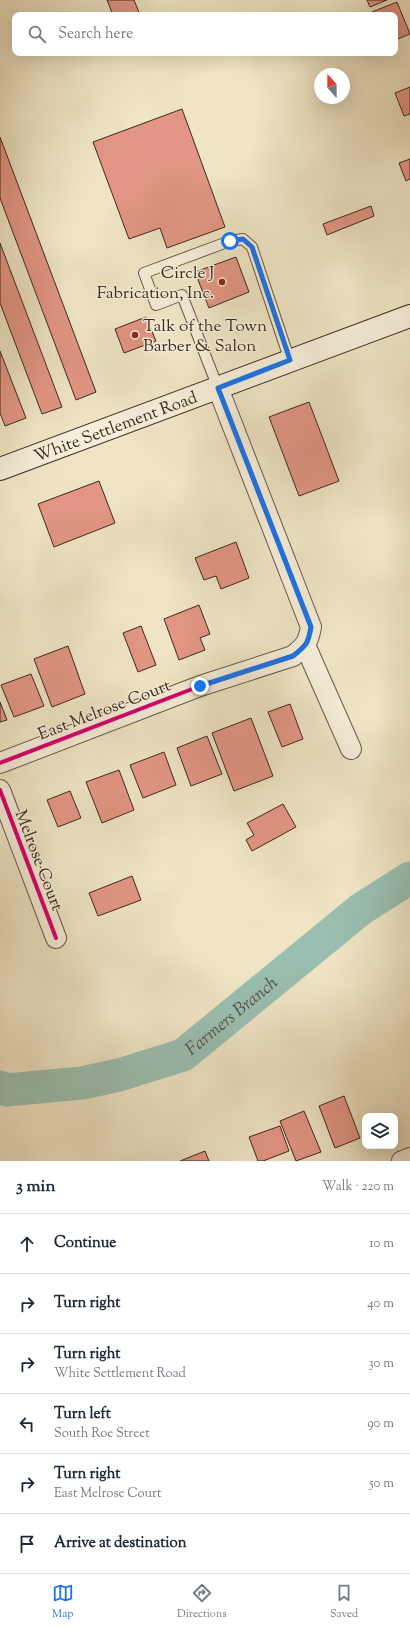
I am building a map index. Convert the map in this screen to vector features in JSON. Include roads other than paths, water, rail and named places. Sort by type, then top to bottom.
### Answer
[{"type":"main road","name":"White Settlement Road","points":[[0,469],[410,316]]},
{"type":"street","points":[[218,388],[311,627],[308,641],[305,646],[351,749]]},
{"type":"street","name":"East Melrose Court","points":[[0,763],[200,686],[293,656],[305,646]]},
{"type":"street","name":"Melrose Court","points":[[0,790],[56,938]]},
{"type":"street","points":[[402,1161],[410,1158]]},
{"type":"lane","points":[[218,388],[182,295],[156,305],[144,273],[230,241],[243,239],[252,247],[290,360]]},
{"type":"waterway","name":"Farmers Branch","points":[[0,1087],[7,1090],[82,1083],[119,1075],[183,1055],[361,909],[410,878]]},
{"type":"place","name":"Circle J Fabrication, Inc.","points":[[222,282]]},
{"type":"place","name":"Talk of the Town Barber & Salon","points":[[135,335]]}]
